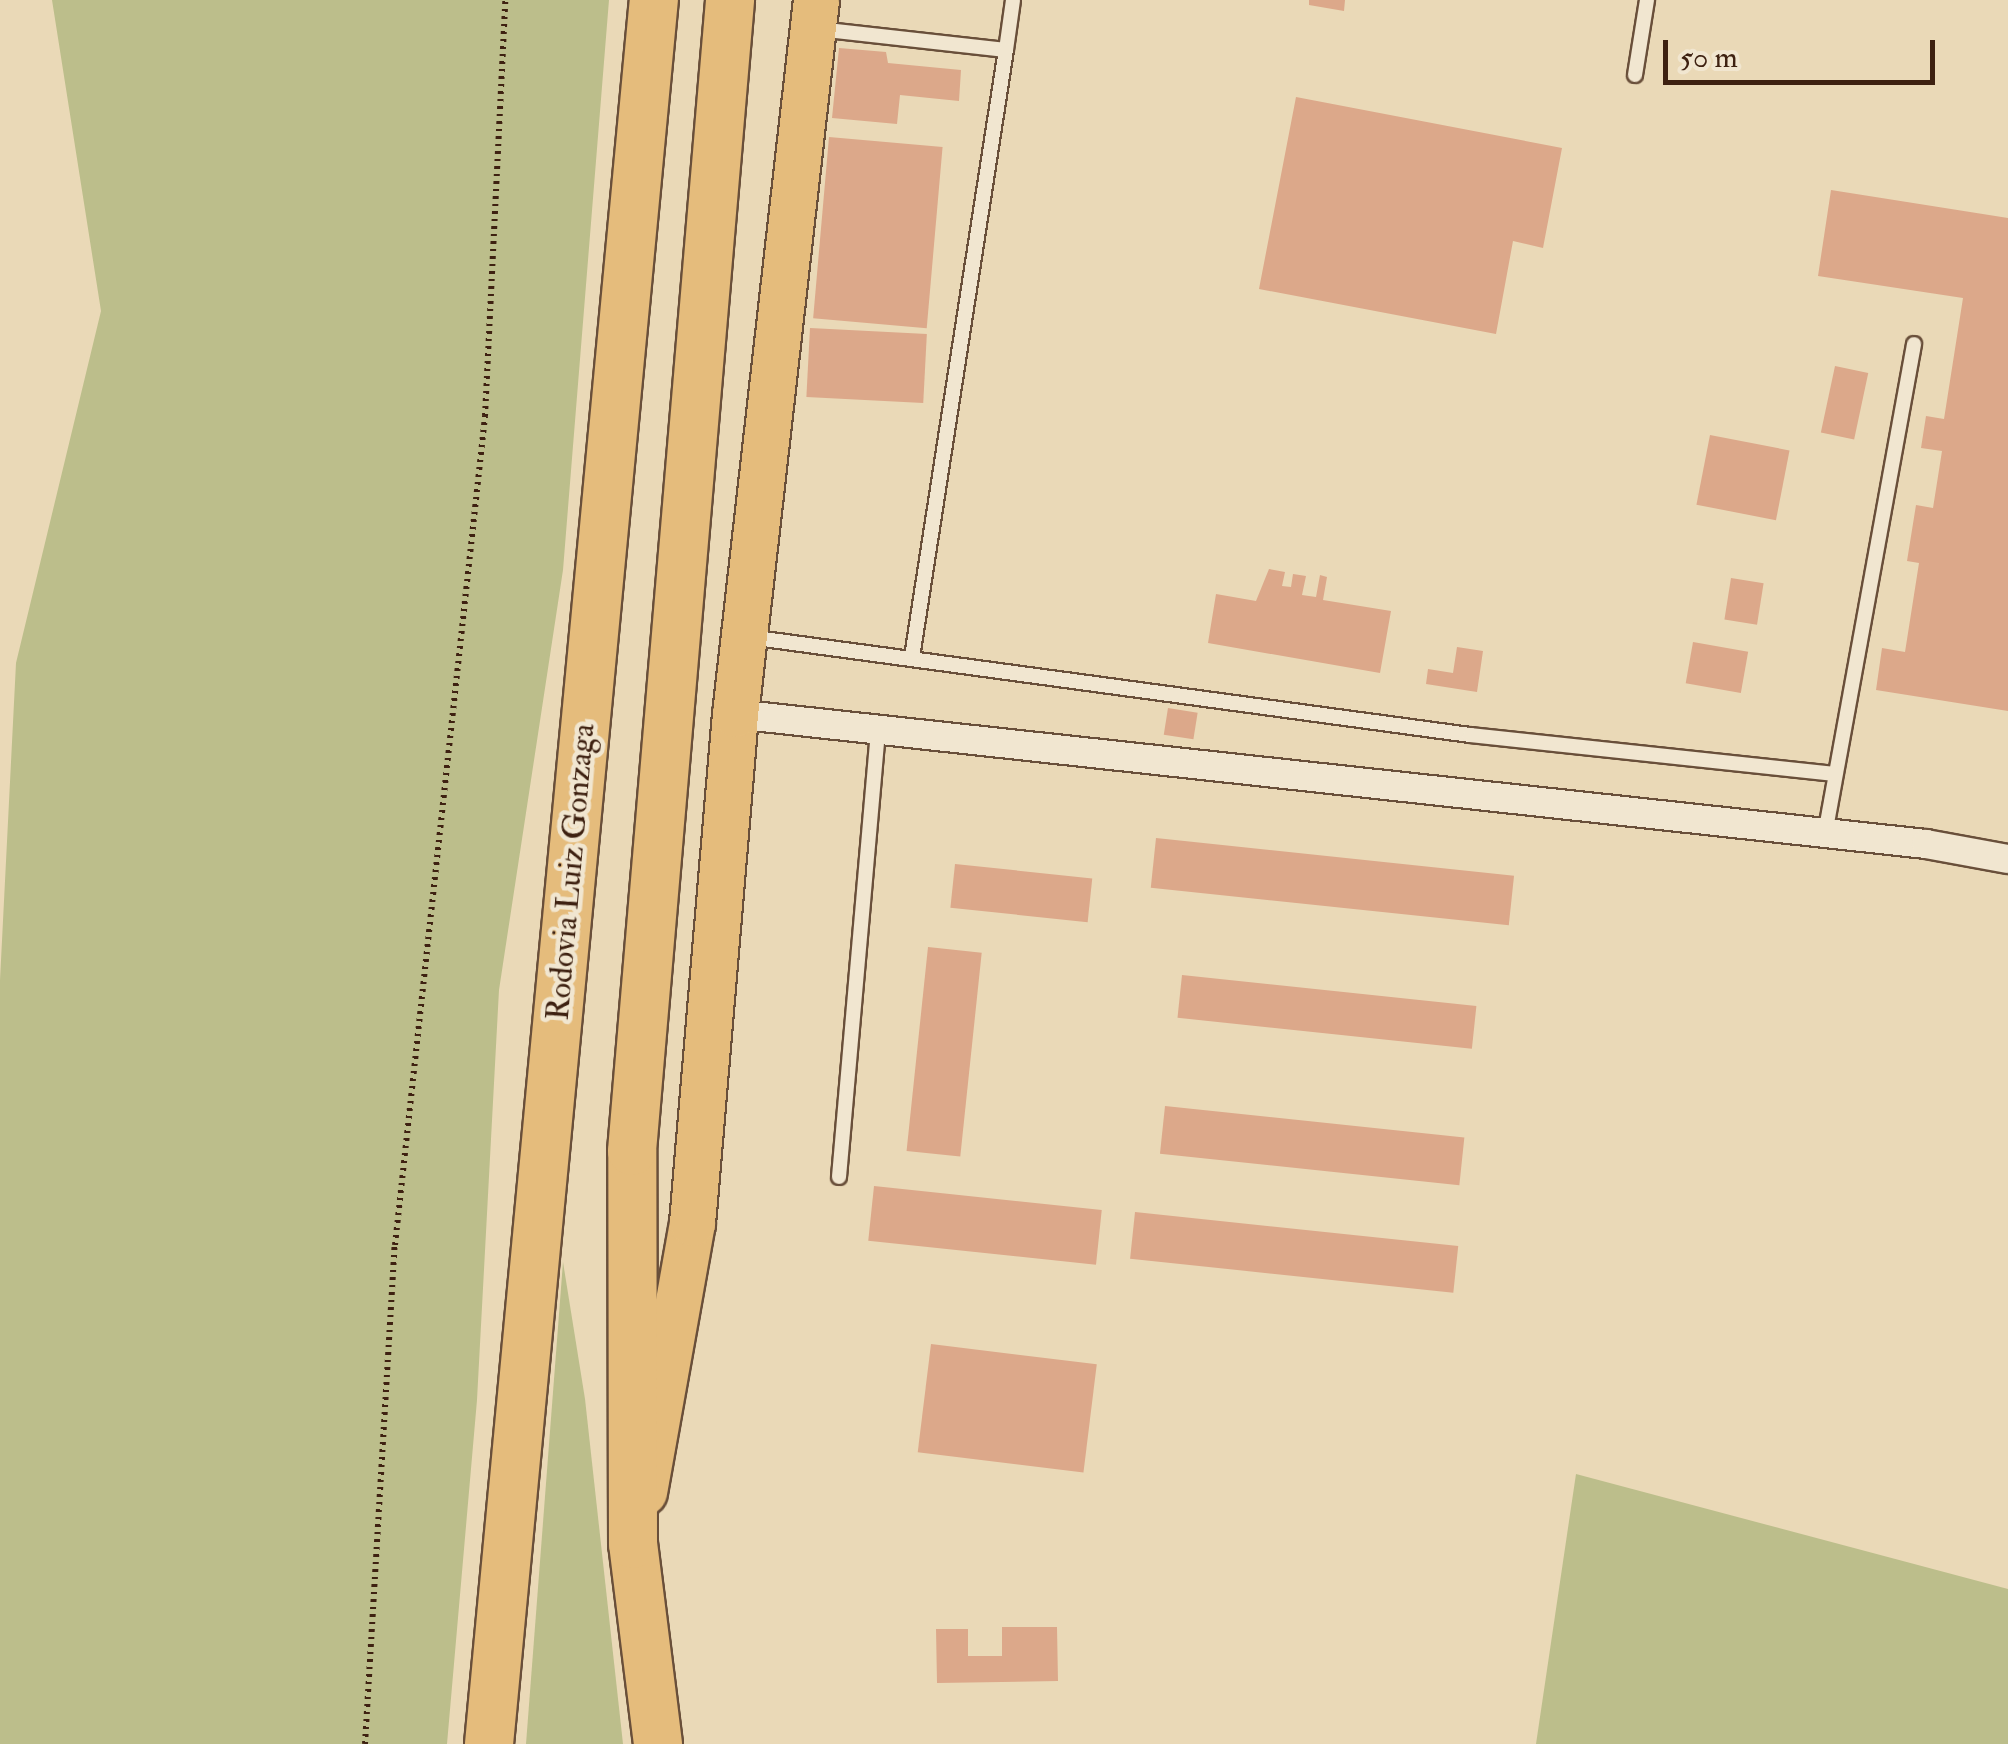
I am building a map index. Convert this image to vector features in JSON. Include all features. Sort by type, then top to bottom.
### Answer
[{"type":"highway","name":"Rodovia Luiz Gonzaga","points":[[489,1744],[654,0]]},
{"type":"highway","points":[[658,1744],[633,1544],[632,1151],[730,0]]},
{"type":"main road","points":[[633,1544],[692,1223],[735,714],[814,14]]},
{"type":"street","points":[[735,714],[1825,834],[2008,859]]},
{"type":"lane","points":[[912,657],[1013,0]]},
{"type":"lane","points":[[1635,75],[1647,0]]},
{"type":"lane","points":[[814,14],[1006,50]]},
{"type":"lane","points":[[1825,834],[1914,344]]},
{"type":"lane","points":[[744,636],[1470,735],[1836,774]]},
{"type":"lane","points":[[838,1177],[878,729]]},
{"type":"path","points":[[366,1744],[395,1244],[485,416],[505,0]]},
{"type":"green space","points":[[52,0],[609,0],[563,570],[499,990],[477,1400],[447,1744],[0,1744],[0,980],[16,663],[101,311]]},
{"type":"green space","points":[[563,1262],[585,1399],[623,1744],[526,1744]]},
{"type":"green space","points":[[1576,1474],[2008,1589],[2008,1744],[1536,1744]]},
{"type":"building","points":[[1309,0],[1345,0],[1344,11],[1309,5]]},
{"type":"building","points":[[839,48],[886,52],[888,63],[961,70],[959,101],[900,95],[897,124],[832,118]]},
{"type":"building","points":[[1296,97],[1562,148],[1543,248],[1513,241],[1496,334],[1259,289]]},
{"type":"building","points":[[829,137],[943,147],[927,328],[813,318]]},
{"type":"building","points":[[1831,190],[2008,218],[2008,711],[1876,690],[1882,648],[1905,652],[1919,563],[1907,561],[1916,505],[1933,508],[1942,451],[1921,448],[1926,416],[1944,419],[1963,298],[1818,276]]},
{"type":"building","points":[[810,328],[927,334],[923,403],[806,397]]},
{"type":"building","points":[[1835,366],[1868,373],[1854,440],[1821,433]]},
{"type":"building","points":[[1710,435],[1790,450],[1776,520],[1696,505]]},
{"type":"building","points":[[1269,569],[1285,572],[1282,586],[1291,587],[1293,574],[1306,576],[1302,595],[1316,597],[1320,575],[1327,577],[1323,600],[1391,611],[1380,673],[1208,643],[1216,594],[1256,601]]},
{"type":"building","points":[[1731,578],[1764,583],[1757,625],[1724,619]]},
{"type":"building","points":[[1693,642],[1748,652],[1741,693],[1686,683]]},
{"type":"building","points":[[1457,647],[1483,651],[1477,692],[1426,684],[1428,669],[1453,673]]},
{"type":"building","points":[[1168,708],[1198,713],[1193,739],[1164,735]]},
{"type":"building","points":[[1156,838],[1514,876],[1509,925],[1151,888]]},
{"type":"building","points":[[955,864],[1092,878],[1088,922],[950,908]]},
{"type":"building","points":[[928,947],[982,953],[960,1157],[907,1151]]},
{"type":"building","points":[[1182,975],[1476,1006],[1472,1049],[1178,1018]]},
{"type":"building","points":[[1165,1106],[1464,1137],[1459,1185],[1160,1154]]},
{"type":"building","points":[[874,1186],[1102,1210],[1096,1265],[868,1241]]},
{"type":"building","points":[[1135,1212],[1458,1246],[1453,1293],[1130,1259]]},
{"type":"building","points":[[931,1344],[1097,1364],[1083,1473],[918,1452]]},
{"type":"building","points":[[1002,1627],[1057,1627],[1058,1681],[937,1683],[936,1629],[968,1629],[968,1656],[1002,1656]]}]
